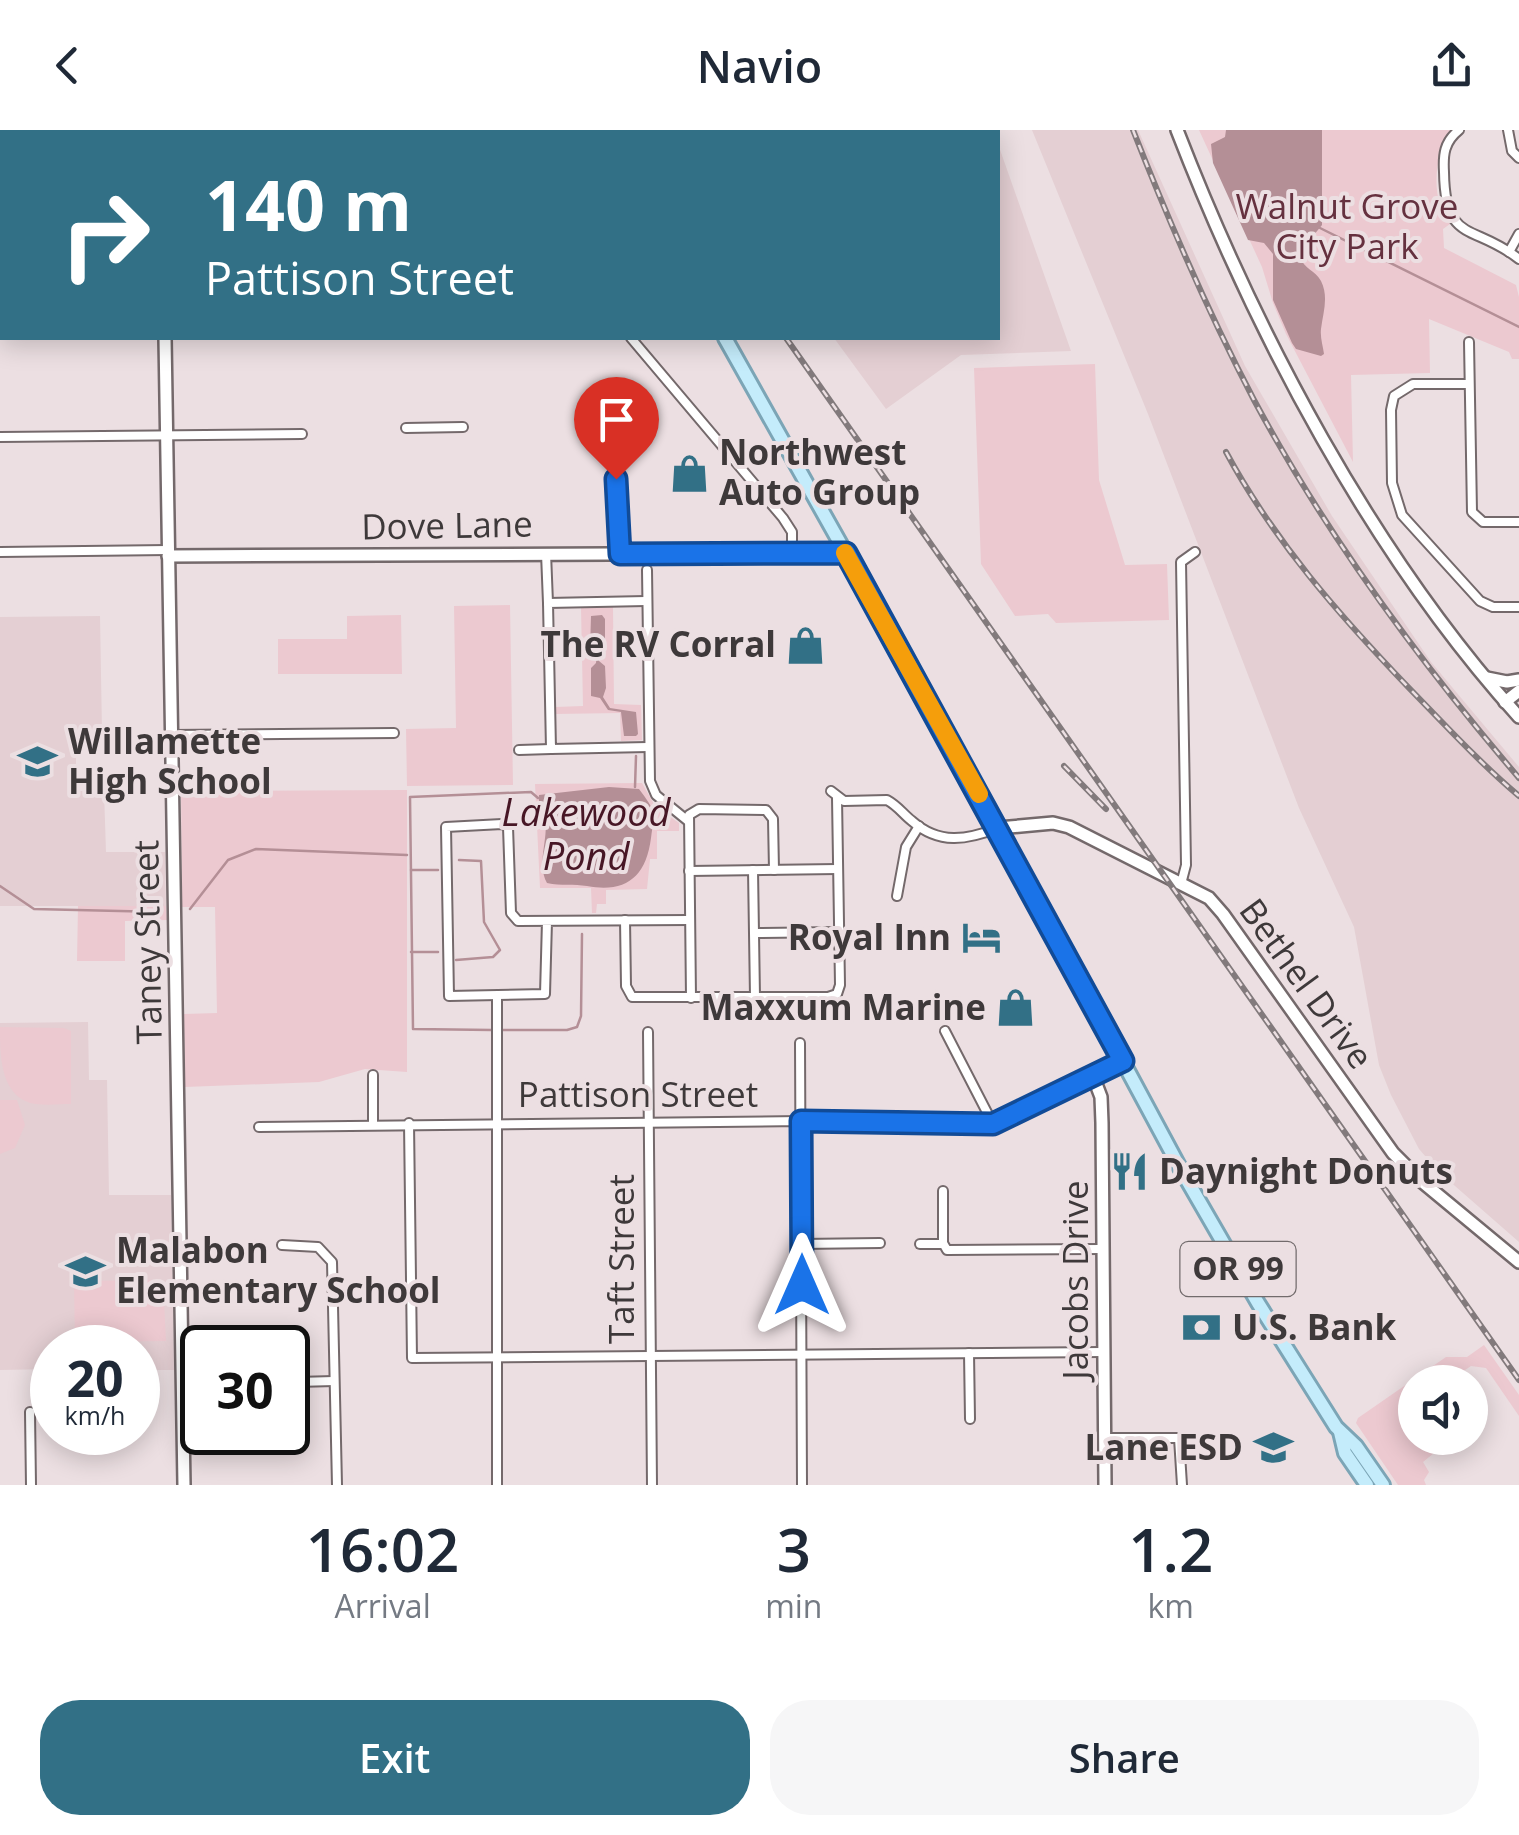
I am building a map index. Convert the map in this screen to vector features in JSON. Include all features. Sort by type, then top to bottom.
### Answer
[{"type":"main road","name":"OR 99","points":[[726,340],[1229,1254],[1340,1432],[1356,1446],[1383,1485]]},
{"type":"main road","name":"OR 99","points":[[1340,1432],[1344,1453],[1366,1485]]},
{"type":"street","points":[[1177,130],[1258,318],[1308,412],[1407,572],[1519,718]]},
{"type":"street","points":[[1458,130],[1446,146],[1446,208],[1454,222],[1519,259]]},
{"type":"street","points":[[1508,130],[1512,150],[1519,158]]},
{"type":"street","points":[[1509,252],[1519,234]]},
{"type":"street","name":"Taney Street","points":[[166,340],[184,1485]]},
{"type":"street","points":[[633,340],[783,518],[793,538],[792,554]]},
{"type":"street","points":[[1469,342],[1470,506],[1475,517],[1489,522],[1519,522]]},
{"type":"street","points":[[1469,384],[1414,384],[1394,396],[1390,410],[1395,499],[1412,528],[1440,554],[1476,598],[1493,606],[1519,607]]},
{"type":"street","points":[[406,428],[463,428]]},
{"type":"street","points":[[615,429],[620,554]]},
{"type":"street","points":[[0,437],[302,434]]},
{"type":"street","name":"Dove Lane","points":[[0,552],[846,553]]},
{"type":"street","points":[[1181,884],[1186,864],[1180,562],[1195,552]]},
{"type":"street","points":[[546,553],[551,750]]},
{"type":"street","points":[[646,570],[648,774],[654,791],[688,821]]},
{"type":"street","points":[[548,602],[646,602]]},
{"type":"street","points":[[1487,678],[1519,680]]},
{"type":"street","points":[[1505,702],[1519,691]]},
{"type":"street","points":[[172,736],[394,733]]},
{"type":"street","points":[[519,750],[648,748]]},
{"type":"street","points":[[625,920],[626,986],[629,994],[638,998],[828,997],[836,994],[840,986],[834,794],[850,802],[887,800],[918,826],[953,839],[970,838],[998,828]]},
{"type":"street","points":[[691,998],[688,821],[692,812],[766,810],[773,820],[774,870]]},
{"type":"street","name":"Bethel Drive","points":[[998,828],[1052,823],[1068,827],[1209,898],[1393,1153],[1519,1262]]},
{"type":"street","points":[[546,921],[546,992],[540,996],[448,994],[446,826],[506,824],[510,831],[512,917],[521,921],[690,920]]},
{"type":"street","points":[[897,896],[906,847],[918,826]]},
{"type":"street","points":[[689,871],[838,869]]},
{"type":"street","points":[[754,870],[756,997]]},
{"type":"street","points":[[755,933],[839,932]]},
{"type":"street","points":[[497,996],[497,1485]]},
{"type":"street","name":"Taft Street","points":[[648,1032],[652,1485]]},
{"type":"street","points":[[945,1032],[993,1124]]},
{"type":"street","points":[[800,1044],[802,1485]]},
{"type":"street","name":"Pattison Street","points":[[259,1127],[801,1121],[993,1124],[1123,1061]]},
{"type":"street","points":[[373,1075],[374,1123]]},
{"type":"street","name":"Jacobs Drive","points":[[1093,1076],[1101,1099],[1104,1485]]},
{"type":"street","points":[[408,1123],[412,1358],[1103,1352]]},
{"type":"street","points":[[943,1191],[943,1244]]},
{"type":"street","points":[[802,1244],[880,1244]]},
{"type":"street","points":[[920,1244],[943,1244],[951,1250],[1102,1249]]},
{"type":"street","points":[[282,1245],[318,1246],[332,1262],[337,1485]]},
{"type":"street","points":[[969,1353],[970,1419]]},
{"type":"street","points":[[310,1382],[334,1381]]},
{"type":"street","points":[[1104,1438],[1179,1438],[1182,1485]]},
{"type":"street","points":[[31,1455],[31,1485]]},
{"type":"shaded area","points":[[1032,130],[1138,130],[1245,366],[1332,516],[1431,662],[1519,767],[1519,1242],[1439,1172],[1419,1149],[1391,1095],[1379,1065],[1354,927],[1299,808],[1148,414]]},
{"type":"shaded area","points":[[1000,150],[1071,351],[961,355],[886,409],[835,340],[1000,340]]},
{"type":"shaded area","name":"Willamette High School","points":[[100,616],[102,733],[76,733],[76,791],[104,791],[106,852],[165,852],[166,906],[0,906],[0,617]]},
{"type":"shaded area","name":"Malabon Elementary School","points":[[88,1022],[89,1080],[107,1080],[109,1195],[171,1195],[174,1370],[160,1370],[160,1325],[30,1325],[30,1369],[0,1370],[0,1023]]},
{"type":"green space","name":"Walnut Grove City Park","points":[[1199,130],[1450,130],[1440,153],[1436,178],[1439,203],[1450,224],[1443,229],[1444,248],[1516,285],[1519,359],[1429,319],[1430,373],[1351,375],[1353,462],[1286,334],[1262,267]]},
{"type":"green space","points":[[1095,364],[1099,480],[1125,565],[1167,564],[1169,620],[1056,623],[1048,614],[1015,616],[981,564],[974,368]]},
{"type":"green space","points":[[510,605],[513,785],[407,786],[406,729],[456,728],[454,606]]},
{"type":"green space","points":[[613,607],[614,704],[641,705],[642,740],[621,741],[620,713],[555,714],[555,707],[583,706],[581,608]]},
{"type":"green space","points":[[401,615],[402,674],[278,674],[278,639],[347,639],[347,616]]},
{"type":"green space","name":"Lakewood Pond","points":[[642,783],[655,806],[679,823],[679,831],[657,831],[657,859],[650,859],[647,889],[606,890],[606,904],[597,904],[596,913],[592,913],[591,888],[540,888],[535,784]]},
{"type":"green space","points":[[407,790],[407,1072],[365,1069],[319,1082],[185,1087],[184,1014],[217,1013],[215,907],[182,907],[181,791]]},
{"type":"green space","points":[[78,906],[166,906],[167,920],[125,921],[125,961],[77,961]]},
{"type":"green space","points":[[0,1027],[71,1031],[71,1104],[30,1103],[13,1091],[4,1072]]},
{"type":"green space","points":[[0,1100],[17,1100],[25,1125],[15,1148],[0,1154]]},
{"type":"green space","points":[[163,1280],[166,1341],[160,1341],[160,1325],[75,1325],[74,1281]]},
{"type":"green space","points":[[1484,1345],[1519,1395],[1519,1416],[1488,1371],[1488,1365],[1434,1365],[1446,1357],[1467,1357]]},
{"type":"green space","points":[[1398,1390],[1398,1455],[1432,1455],[1423,1462],[1429,1472],[1424,1480],[1426,1485],[1398,1485],[1356,1423]]},
{"type":"water","points":[[1226,130],[1322,130],[1322,225],[1300,257],[1319,277],[1325,293],[1321,356],[1296,349],[1292,343],[1273,300],[1273,254],[1264,243],[1248,240],[1213,163],[1211,144],[1225,137]]},
{"type":"water","points":[[602,615],[605,648],[599,653],[599,661],[605,666],[603,697],[610,708],[636,712],[636,736],[624,736],[621,712],[608,710],[600,698],[591,696],[591,668],[597,653],[590,650],[591,616]]},
{"type":"water","name":"Lakewood Pond","points":[[609,787],[639,789],[653,812],[648,852],[639,873],[612,887],[547,883],[543,867],[546,826],[539,795]]},
{"type":"waterway","points":[[1320,228],[1519,327]]},
{"type":"waterway","points":[[635,787],[636,756]]},
{"type":"waterway","points":[[492,1030],[413,1029],[410,797],[531,792],[538,798]]},
{"type":"waterway","points":[[190,909],[228,860],[256,849],[407,855]]},
{"type":"waterway","points":[[456,960],[493,957],[500,950],[484,922],[481,861],[459,860]]},
{"type":"waterway","points":[[411,870],[438,870]]},
{"type":"waterway","points":[[0,886],[34,909],[162,912]]},
{"type":"waterway","points":[[500,1030],[577,1027],[581,1016],[582,934]]},
{"type":"waterway","points":[[411,952],[438,952]]},
{"type":"railway","points":[[1133,130],[1205,300],[1282,450],[1376,596],[1519,778]]},
{"type":"railway","points":[[787,340],[1519,1380]]},
{"type":"railway","points":[[1226,452],[1265,516],[1333,605],[1449,730],[1519,796]]},
{"type":"railway","points":[[1064,766],[1106,809]]},
{"type":"slow traffic","points":[[845,553],[979,794]]},
{"type":"place","name":"Northwest Auto Group","points":[[689,473]]},
{"type":"place","name":"The RV Corral","points":[[806,645]]},
{"type":"place","name":"Willamette High School","points":[[38,762]]},
{"type":"place","name":"Royal Inn","points":[[981,938]]},
{"type":"place","name":"Maxxum Marine","points":[[1016,1008]]},
{"type":"place","name":"Daynight Donuts","points":[[1129,1172]]},
{"type":"place","name":"Malabon Elementary School","points":[[86,1271]]},
{"type":"place","name":"U.S. Bank","points":[[1202,1328]]},
{"type":"place","name":"Lane ESD","points":[[1273,1448]]},
{"type":"route","points":[[616,479],[620,554],[846,553],[1123,1061],[993,1124],[801,1121],[802,1285]]}]
